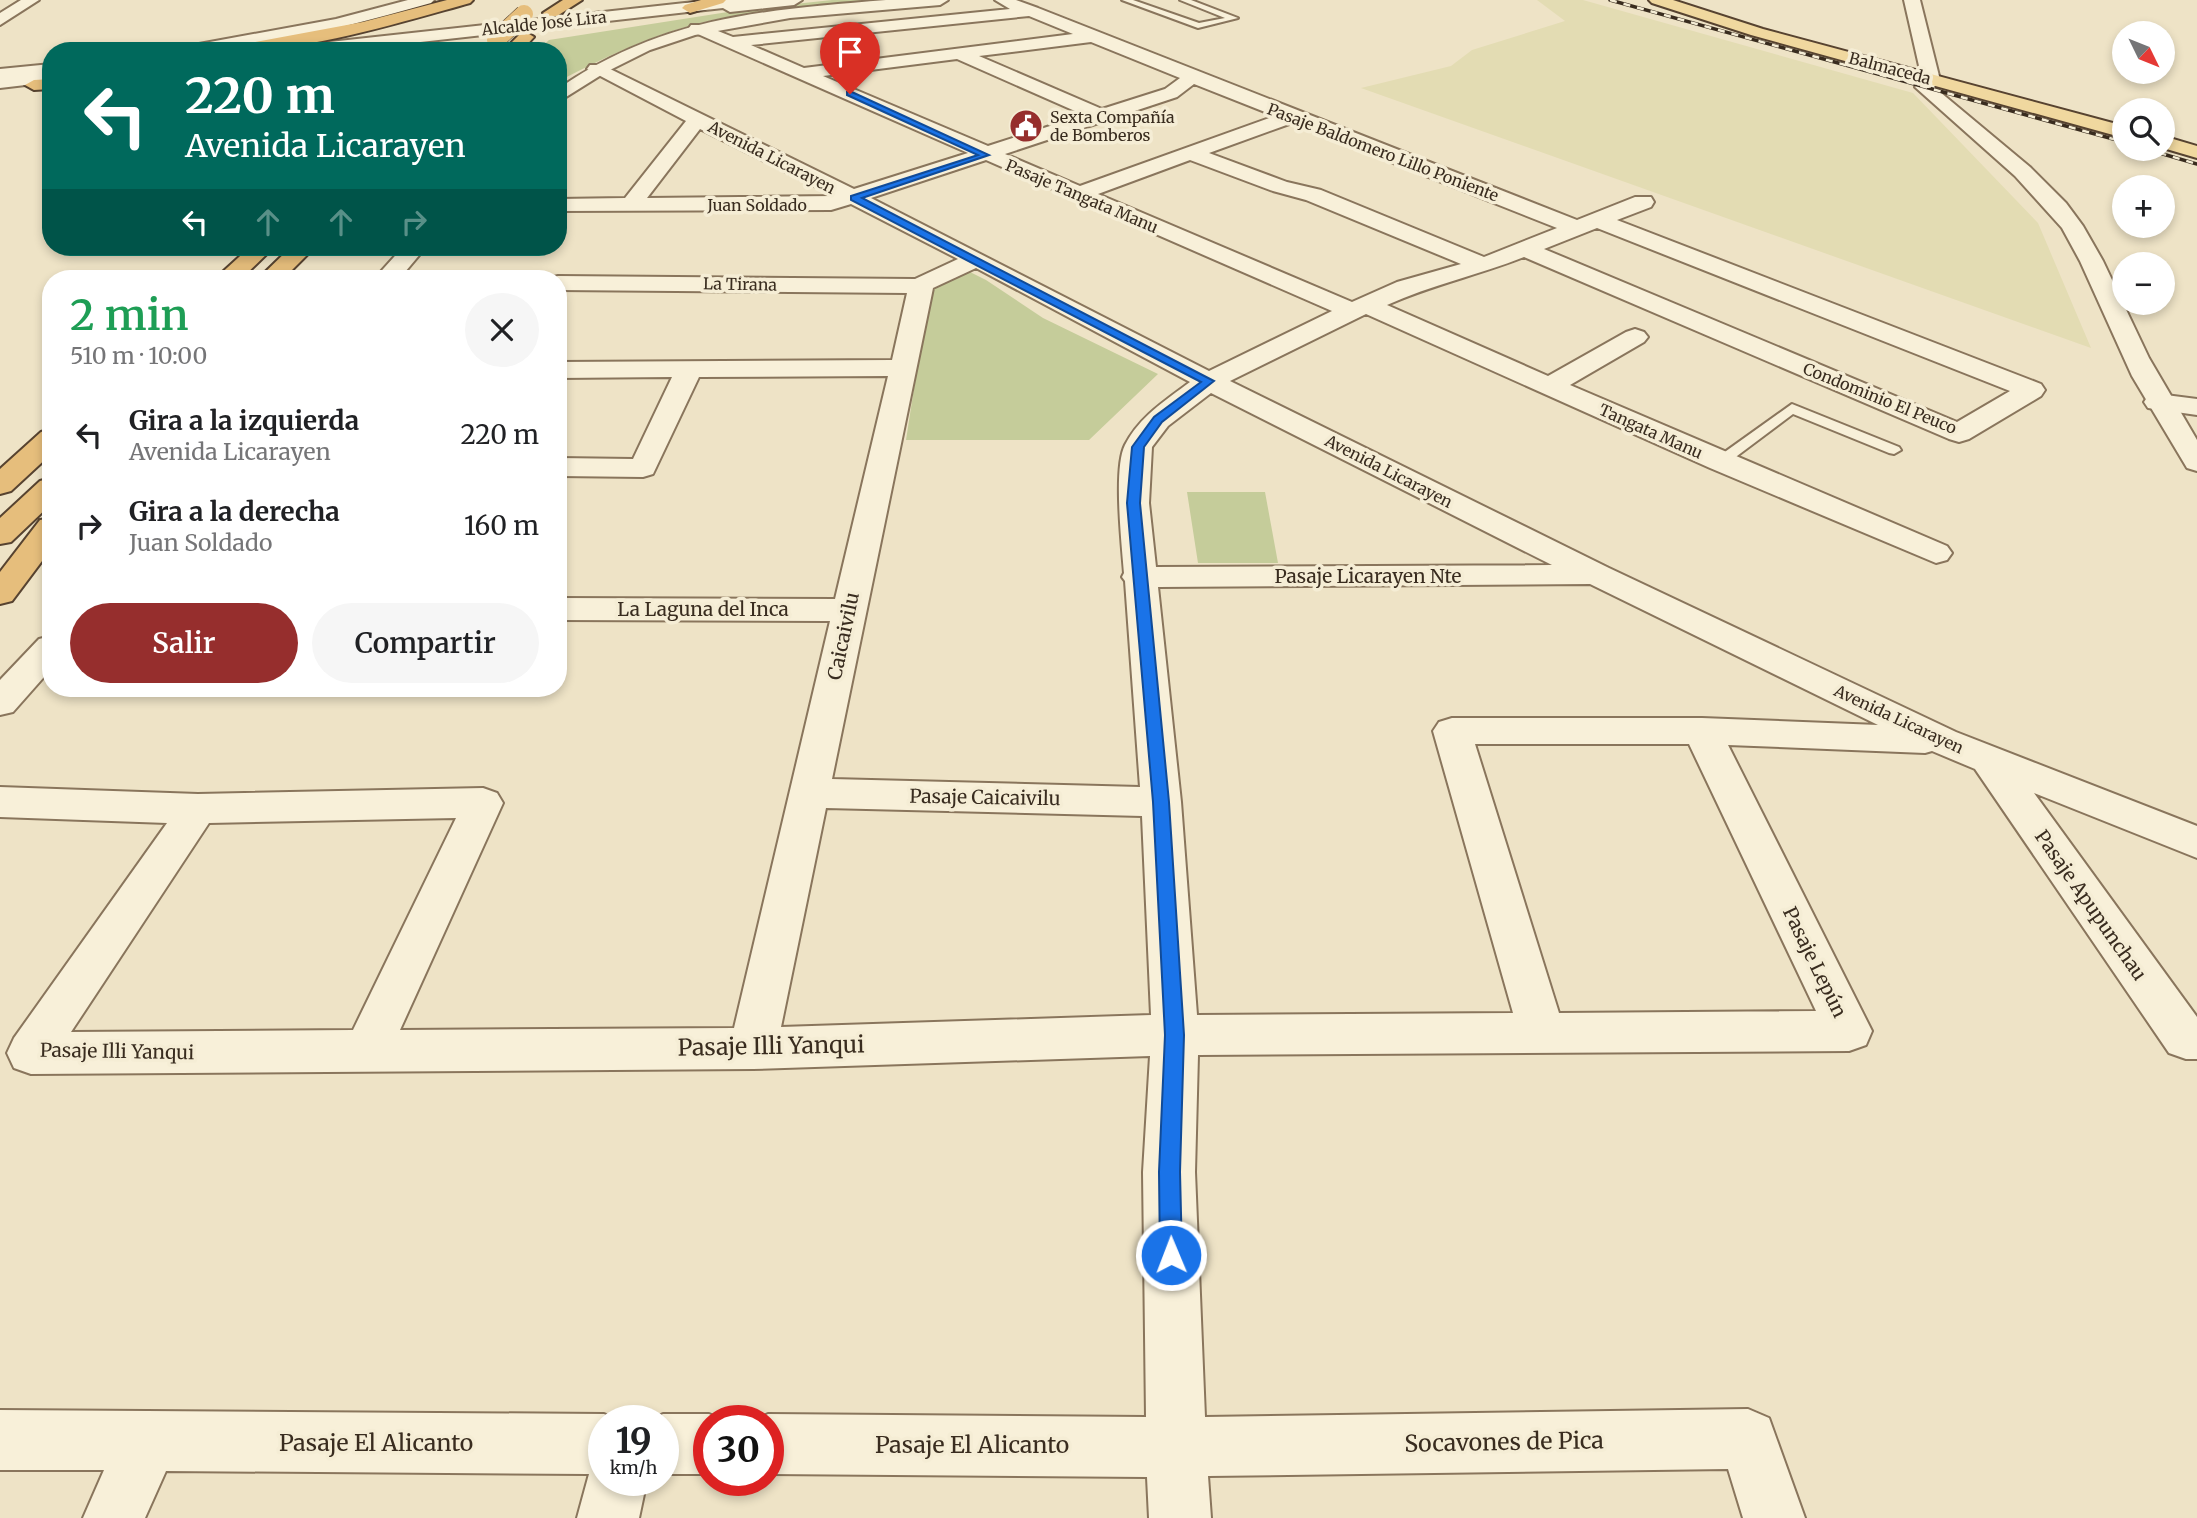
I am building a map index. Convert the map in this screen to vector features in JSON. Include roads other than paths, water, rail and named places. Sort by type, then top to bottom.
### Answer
[{"type":"highway","points":[[283,42],[364,27],[464,0]]},
{"type":"highway","points":[[494,42],[537,0]]},
{"type":"highway","points":[[521,42],[563,0]]},
{"type":"highway","points":[[551,13],[574,0]]},
{"type":"highway","points":[[690,8],[718,0]]},
{"type":"highway","points":[[237,270],[253,256]]},
{"type":"highway","points":[[280,270],[294,256]]},
{"type":"highway","points":[[0,485],[42,446]]},
{"type":"highway","points":[[0,535],[42,495]]},
{"type":"highway","points":[[0,594],[42,539]]},
{"type":"main road","name":"Balmaceda","points":[[1657,0],[1757,32],[2112,118]]},
{"type":"main road","name":"Balmaceda","points":[[1713,0],[1788,30],[2112,128]]},
{"type":"main road","points":[[2175,134],[2197,140]]},
{"type":"main road","points":[[2175,146],[2197,152]]},
{"type":"street","points":[[0,20],[31,0]]},
{"type":"street","points":[[238,42],[337,24],[426,0]]},
{"type":"street","name":"Alcalde José Lira","points":[[376,42],[754,0]]},
{"type":"street","name":"Alcalde José Lira","points":[[418,42],[794,0]]},
{"type":"street","points":[[567,90],[596,69],[648,44],[697,29],[745,19],[940,0]]},
{"type":"street","points":[[1003,0],[1190,76]]},
{"type":"street","points":[[1912,0],[1930,74],[1924,87],[2018,169],[2071,223],[2090,254],[2118,321],[2158,402],[2197,462]]},
{"type":"street","points":[[730,42],[1031,11]]},
{"type":"street","name":"Pasaje Tangata Manu","points":[[697,29],[804,73],[1077,194],[1360,308]]},
{"type":"street","points":[[804,73],[1095,37]]},
{"type":"street","points":[[960,54],[1104,117]]},
{"type":"street","name":"Avenida Licarayen","points":[[596,69],[977,259],[1209,381],[1597,575],[1943,741],[2197,843]]},
{"type":"street","points":[[0,74],[42,79]]},
{"type":"street","name":"Pasaje Baldomero Lillo Poniente","points":[[1190,76],[1293,117],[1587,224]]},
{"type":"street","name":"Juan Soldado","points":[[567,205],[831,204],[1104,117],[1171,93],[1184,85],[1190,76]]},
{"type":"street","points":[[0,86],[42,80]]},
{"type":"street","points":[[1077,194],[1293,117]]},
{"type":"street","points":[[631,205],[698,120]]},
{"type":"street","points":[[1215,144],[1313,195]]},
{"type":"street","points":[[1190,153],[1280,187],[1507,253]]},
{"type":"street","points":[[1180,1518],[1170,1172],[1175,1035],[1161,802],[1133,503],[1138,447],[1158,420],[1209,381],[1406,287],[1643,202]]},
{"type":"street","name":"Condominio El Peuco","points":[[1507,253],[1959,433],[2031,390],[1587,224]]},
{"type":"street","points":[[394,270],[407,256]]},
{"type":"street","points":[[921,286],[927,280],[977,259]]},
{"type":"street","name":"La Tirana","points":[[567,283],[921,286]]},
{"type":"street","name":"Caicaivilu","points":[[753,1048],[921,286]]},
{"type":"street","name":"Tangata Manu","points":[[1360,308],[1550,386],[1936,553]]},
{"type":"street","points":[[1550,386],[1634,337]]},
{"type":"street","points":[[567,370],[903,369]]},
{"type":"street","points":[[567,467],[643,468],[688,370]]},
{"type":"street","points":[[2158,402],[2197,407]]},
{"type":"street","name":"Pasaje Licarayen Nte","points":[[1138,576],[1597,575]]},
{"type":"street","name":"La Laguna del Inca","points":[[567,609],[848,610]]},
{"type":"street","points":[[0,703],[42,657]]},
{"type":"street","points":[[1542,1033],[1452,731],[1702,732],[1943,741]]},
{"type":"street","name":"Pasaje Lepún","points":[[1175,1035],[1849,1031],[1702,732]]},
{"type":"street","name":"Pasaje Apupunchau","points":[[1990,761],[2186,1039],[2197,1039]]},
{"type":"street","name":"Pasaje Caicaivilu","points":[[810,793],[1161,802]]},
{"type":"street","points":[[0,802],[198,809],[484,803],[367,1051]]},
{"type":"street","name":"Pasaje Illi Yanqui","points":[[198,809],[31,1053],[753,1048],[1175,1035]]},
{"type":"street","name":"Socavones de Pica","points":[[1176,1447],[1748,1438],[1774,1518]]},
{"type":"street","name":"Pasaje El Alicanto","points":[[0,1440],[588,1444]]},
{"type":"street","points":[[114,1518],[149,1441]]},
{"type":"street","name":"Pasaje El Alicanto","points":[[784,1444],[1176,1447]]},
{"type":"street","points":[[608,1518],[613,1496]]},
{"type":"lane","points":[[1126,0],[1198,26],[1234,18],[1184,0]]},
{"type":"lane","points":[[1139,5],[1164,0]]},
{"type":"lane","points":[[1720,461],[1792,408],[1894,450]]},
{"type":"railway","points":[[1610,0],[2112,139]]},
{"type":"railway","points":[[2175,158],[2197,164]]},
{"type":"place","name":"Sexta Compañía de Bomberos","points":[[1026,126]]}]
